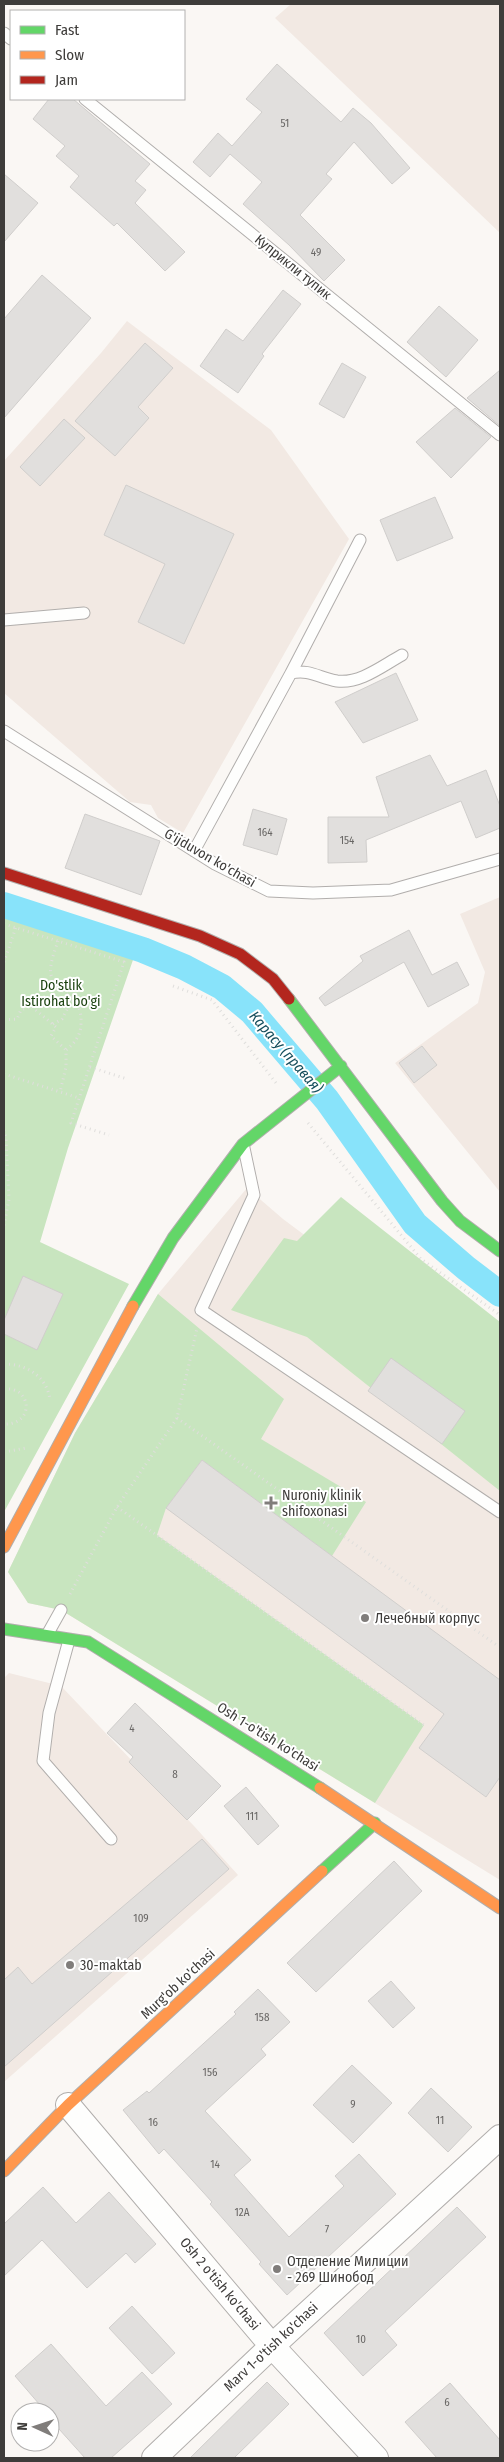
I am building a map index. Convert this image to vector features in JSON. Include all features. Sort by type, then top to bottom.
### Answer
[{"type":"street","points":[[4,873],[200,936],[240,954],[273,979],[442,1200],[460,1221],[500,1250]]},
{"type":"street","points":[[4,1547],[115,1336],[160,1259],[243,1144],[272,1119],[341,1066]]},
{"type":"street","name":"Osh 1-o'tish ko'chasi","points":[[4,1629],[88,1642],[375,1823],[500,1908]]},
{"type":"street","name":"Murg'ob ko'chasi","points":[[4,2171],[68,2105],[375,1823]]},
{"type":"street","name":"Osh 2 o'tish ko'chasi","points":[[68,2105],[272,2346],[376,2458]]},
{"type":"street","name":"Marv 1-o'tish ko'chasi","points":[[154,2458],[272,2346],[500,2136]]},
{"type":"lane","name":"Куприкли тупик","points":[[86,100],[500,435]]},
{"type":"lane","points":[[194,851],[291,673],[360,540]]},
{"type":"lane","points":[[4,620],[84,613]]},
{"type":"lane","points":[[291,673],[303,670],[337,681],[360,679],[402,655]]},
{"type":"lane","name":"G'ijduvon ko'chasi","points":[[4,731],[194,851],[269,891],[313,893],[391,890],[500,859]]},
{"type":"lane","points":[[243,1144],[254,1194],[200,1310],[500,1512]]},
{"type":"lane","points":[[46,1637],[61,1610]]},
{"type":"lane","points":[[69,1640],[49,1713],[43,1761],[110,1839]]},
{"type":"path","points":[[4,924],[124,962],[71,1123],[109,1135]]},
{"type":"path","points":[[4,962],[16,928]]},
{"type":"path","points":[[58,941],[50,973],[54,981],[72,998],[82,1011],[80,1031],[74,1044],[66,1050]]},
{"type":"path","points":[[173,986],[212,1000],[292,1105],[421,1260],[500,1315]]},
{"type":"path","points":[[53,1024],[62,1019],[72,998]]},
{"type":"path","points":[[4,1020],[17,1019],[21,1010],[31,1006],[56,1027],[51,1036],[66,1050],[66,1067],[60,1092]]},
{"type":"path","points":[[90,1067],[127,1079]]},
{"type":"path","points":[[4,1074],[79,1098]]},
{"type":"path","points":[[4,1130],[9,1199],[4,1226]]},
{"type":"path","points":[[61,1610],[117,1507],[177,1418],[200,1310]]},
{"type":"path","points":[[4,1364],[26,1368],[36,1374],[44,1384]]},
{"type":"path","points":[[4,1390],[13,1389],[20,1393],[25,1399],[26,1407],[24,1415],[19,1421],[12,1424],[4,1424]]},
{"type":"path","points":[[177,1418],[498,1646]]},
{"type":"path","points":[[117,1507],[424,1725]]},
{"type":"shaded area","points":[[291,4],[500,4],[500,233],[275,18]]},
{"type":"shaded area","points":[[127,321],[271,430],[349,539],[183,833],[158,818],[151,805],[130,802],[4,693],[4,461],[101,353]]},
{"type":"shaded area","points":[[500,897],[500,1192],[395,1063],[478,1003],[485,972],[460,914]]},
{"type":"shaded area","name":"Nuroniy klinik shifoxonasi","points":[[247,1188],[283,1219],[500,1381],[500,1880],[61,1610],[28,1603],[8,1572],[75,1433],[158,1294]]},
{"type":"shaded area","name":"30-maktab","points":[[9,1673],[61,1686],[238,1875],[4,2082],[4,1678]]},
{"type":"green space","name":"Do'stlik Istirohat bo'gi","points":[[4,915],[134,957],[68,1148],[40,1242],[129,1284],[4,1512]]},
{"type":"green space","points":[[341,1197],[500,1322],[500,1491],[307,1337],[231,1310],[284,1238],[297,1241]]},
{"type":"green space","points":[[158,1294],[284,1399],[261,1439],[366,1502],[332,1556],[202,1460],[166,1508],[157,1535],[424,1725],[375,1803],[61,1610],[28,1603],[8,1572],[75,1433]]},
{"type":"building","points":[[277,64],[341,122],[353,108],[371,123],[410,168],[392,184],[354,142],[326,174],[332,179],[300,215],[345,260],[324,281],[289,245],[243,204],[262,182],[230,154],[210,177],[193,162],[218,133],[232,146],[262,112],[246,99]]},
{"type":"building","points":[[48,100],[74,100],[150,164],[135,181],[146,190],[135,203],[185,252],[165,271],[117,223],[114,226],[70,187],[79,176],[56,156],[65,146],[33,119]]},
{"type":"building","points":[[4,174],[38,203],[4,242]]},
{"type":"building","points":[[42,275],[91,318],[4,418],[4,319]]},
{"type":"building","points":[[283,290],[301,304],[262,354],[264,356],[238,393],[200,366],[226,329],[243,341]]},
{"type":"building","points":[[439,306],[478,340],[446,377],[407,342]]},
{"type":"building","points":[[145,343],[173,368],[138,407],[149,418],[115,456],[75,421]]},
{"type":"building","points":[[342,363],[366,377],[344,418],[319,404]]},
{"type":"building","points":[[500,370],[500,426],[467,398]]},
{"type":"building","points":[[455,408],[491,437],[451,478],[416,442]]},
{"type":"building","points":[[64,419],[85,438],[40,486],[20,467]]},
{"type":"building","points":[[126,485],[234,534],[184,644],[138,622],[165,564],[104,535]]},
{"type":"building","points":[[435,497],[453,538],[397,561],[380,520]]},
{"type":"building","points":[[396,673],[418,720],[363,743],[335,702]]},
{"type":"building","points":[[430,755],[447,786],[486,770],[500,806],[500,828],[476,838],[461,801],[366,840],[367,862],[328,863],[328,817],[389,817],[376,777]]},
{"type":"building","points":[[253,809],[287,819],[277,855],[243,845]]},
{"type":"building","points":[[85,814],[160,841],[141,895],[65,868]]},
{"type":"building","points":[[409,930],[432,975],[457,962],[469,985],[428,1007],[404,962],[325,1006],[319,998],[363,961],[360,956]]},
{"type":"building","points":[[422,1046],[437,1065],[414,1083],[399,1063]]},
{"type":"building","points":[[23,1276],[63,1294],[37,1350],[4,1334],[4,1320]]},
{"type":"building","points":[[391,1358],[465,1411],[442,1444],[368,1391]]},
{"type":"building","name":"Лечебный корпус","points":[[202,1460],[500,1680],[500,1777],[486,1797],[419,1748],[444,1714],[166,1508]]},
{"type":"building","points":[[135,1703],[221,1786],[187,1820],[129,1762],[133,1757],[107,1733]]},
{"type":"building","points":[[246,1787],[279,1826],[258,1845],[224,1806]]},
{"type":"building","points":[[202,1839],[229,1869],[4,2067],[4,1980],[18,1967],[32,1984]]},
{"type":"building","points":[[394,1861],[422,1891],[316,1992],[287,1963]]},
{"type":"building","points":[[391,1981],[415,2008],[393,2028],[368,2001]]},
{"type":"building","points":[[258,1989],[290,2022],[261,2049],[266,2055],[205,2111],[251,2160],[234,2175],[289,2237],[344,2186],[335,2176],[359,2154],[396,2194],[287,2295],[210,2204],[212,2202],[164,2149],[159,2154],[123,2110],[147,2091],[149,2093],[236,2014],[234,2012]]},
{"type":"building","points":[[352,2065],[392,2103],[353,2143],[313,2105]]},
{"type":"building","points":[[431,2088],[472,2127],[448,2152],[408,2113]]},
{"type":"building","points":[[43,2187],[76,2223],[109,2192],[156,2244],[135,2263],[126,2253],[87,2288],[42,2240],[4,2276],[4,2224]]},
{"type":"building","points":[[457,2207],[486,2237],[385,2331],[397,2345],[363,2376],[324,2333]]},
{"type":"building","points":[[132,2306],[175,2353],[152,2374],[109,2328]]},
{"type":"building","points":[[51,2344],[106,2406],[142,2372],[172,2404],[111,2458],[85,2458],[60,2430],[60,2402],[37,2402],[15,2376]]},
{"type":"building","points":[[267,2382],[289,2404],[234,2458],[190,2458]]},
{"type":"building","points":[[450,2383],[500,2440],[500,2458],[437,2458],[405,2422]]},
{"type":"waterway","name":"Карасу (правая)","points":[[4,905],[143,950],[184,967],[222,987],[252,1012],[327,1100],[415,1224],[466,1268],[500,1294]]},
{"type":"traffic: fast","points":[[289,999],[442,1201],[460,1221],[500,1251]]},
{"type":"traffic: fast","points":[[133,1306],[173,1238],[243,1144],[341,1066]]},
{"type":"traffic: fast","points":[[4,1629],[88,1642],[320,1788]]},
{"type":"traffic: fast","points":[[322,1871],[375,1823]]},
{"type":"traffic: slow","points":[[4,1547],[133,1306]]},
{"type":"traffic: slow","points":[[320,1788],[500,1908]]},
{"type":"traffic: slow","points":[[4,2171],[68,2105],[322,1871]]},
{"type":"traffic: jam","points":[[4,873],[200,936],[240,954],[273,979],[289,999]]},
{"type":"place","name":"Nuroniy klinik shifoxonasi","points":[[271,1503]]},
{"type":"place","name":"Лечебный корпус","points":[[365,1618]]},
{"type":"place","name":"30-maktab","points":[[70,1965]]},
{"type":"place","name":"Отделение Милиции - 269 Шинобод","points":[[277,2269]]}]
